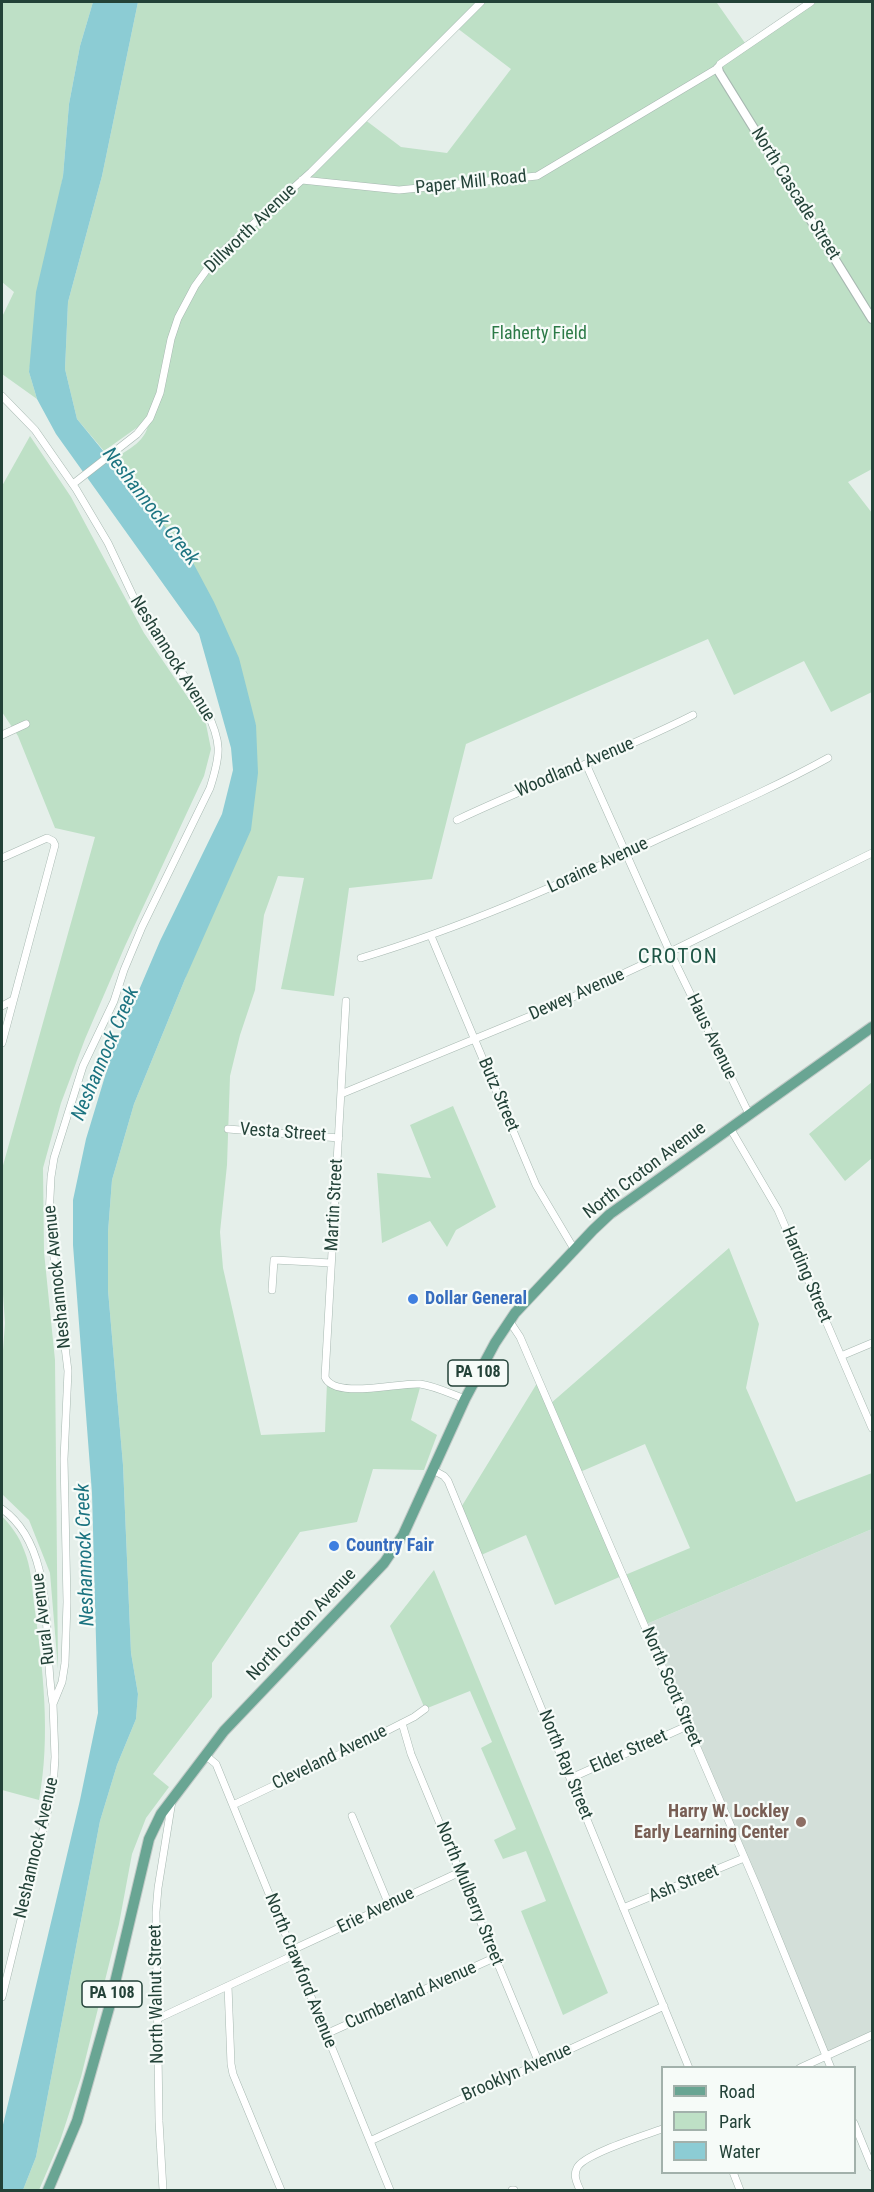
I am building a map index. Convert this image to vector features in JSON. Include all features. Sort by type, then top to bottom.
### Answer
[{"type":"main road","name":"North Croton Avenue","points":[[48,2190],[77,2121],[109,2008],[149,1839],[161,1814],[238,1715],[384,1563],[403,1535],[465,1399],[495,1343],[515,1313],[610,1214],[873,1027]]},
{"type":"street","name":"Dillworth Avenue","points":[[75,482],[137,434],[150,418],[160,393],[171,339],[184,305],[195,286],[222,252],[302,180],[481,2]]},
{"type":"street","name":"Paper Mill Road","points":[[302,180],[399,190],[537,176],[718,68],[720,64],[811,2]]},
{"type":"street","name":"North Cascade Street","points":[[718,68],[718,72],[873,319]]},
{"type":"street","name":"Neshannock Avenue","points":[[2,396],[35,430],[75,482],[97,521],[133,596],[206,710],[215,728],[219,748],[210,788],[142,927],[114,1001],[83,1066],[54,1158],[50,1217],[68,1371],[64,1459],[67,1602],[65,1663],[62,1682],[53,1704],[56,1757],[52,1789],[2,1997]]},
{"type":"street","name":"Woodland Avenue","points":[[457,820],[693,715]]},
{"type":"street","points":[[2,735],[26,724]]},
{"type":"street","name":"Loraine Avenue","points":[[361,958],[431,936],[558,886],[782,783],[828,758]]},
{"type":"street","name":"Haus Avenue","points":[[586,764],[670,952],[749,1114]]},
{"type":"street","points":[[2,858],[47,838],[52,839],[55,845],[3,1030],[2,1043]]},
{"type":"street","name":"Dewey Avenue","points":[[341,1094],[545,1010],[873,854]]},
{"type":"street","name":"Butz Street","points":[[431,936],[536,1185],[574,1249]]},
{"type":"street","points":[[2,1005],[13,1000]]},
{"type":"street","name":"Martin Street","points":[[346,1001],[325,1377],[330,1385],[352,1388],[422,1384],[465,1399]]},
{"type":"street","name":"Harding Street","points":[[730,1128],[778,1210],[873,1428]]},
{"type":"street","name":"Vesta Street","points":[[228,1129],[339,1138]]},
{"type":"street","points":[[272,1290],[274,1260],[332,1263]]},
{"type":"street","name":"North Scott Street","points":[[510,1322],[520,1337],[615,1554],[831,2066]]},
{"type":"street","points":[[841,1356],[873,1343]]},
{"type":"street","name":"North Ray Street","points":[[433,1470],[448,1481],[689,2066]]},
{"type":"street","name":"Rural Avenue","points":[[2,1509],[26,1535],[39,1568],[53,1704]]},
{"type":"street","name":"Cleveland Avenue","points":[[233,1805],[402,1723],[425,1709]]},
{"type":"street","name":"North Mulberry Street","points":[[402,1723],[411,1754],[539,2063]]},
{"type":"street","name":"Elder Street","points":[[571,1778],[687,1726]]},
{"type":"street","name":"North Crawford Avenue","points":[[206,1755],[216,1764],[390,2190]]},
{"type":"street","name":"North Walnut Street","points":[[163,2190],[157,2019],[156,1903],[172,1798]]},
{"type":"street","points":[[352,1815],[389,1905]]},
{"type":"street","name":"Ash Street","points":[[624,1908],[744,1858]]},
{"type":"street","name":"Erie Avenue","points":[[157,2019],[460,1872]]},
{"type":"street","name":"Cumberland Avenue","points":[[326,2034],[496,1957]]},
{"type":"street","points":[[228,1986],[233,2074],[281,2190]]},
{"type":"street","name":"Brooklyn Avenue","points":[[370,2140],[664,2006]]},
{"type":"street","points":[[802,2066],[873,2035]]},
{"type":"street","points":[[856,2125],[873,2167]]},
{"type":"street","points":[[580,2190],[575,2175],[577,2168],[585,2159],[661,2130]]},
{"type":"street","points":[[734,2174],[740,2190]]},
{"type":"shaded area","name":"Harry W. Lockley Early Learning Center","points":[[872,1529],[872,2035],[827,2056],[644,1625]]},
{"type":"green space","points":[[2,2],[93,2],[80,46],[69,104],[63,176],[29,372],[37,399],[2,374],[2,317],[14,292],[2,282]]},
{"type":"green space","name":"Flaherty Field","points":[[138,2],[718,2],[745,43],[726,59],[811,2],[872,2],[872,469],[848,482],[872,513],[872,692],[831,712],[804,661],[734,695],[708,639],[466,744],[432,879],[349,888],[334,996],[281,989],[304,878],[278,876],[264,915],[255,990],[240,1035],[230,1076],[227,1165],[220,1232],[223,1268],[261,1435],[325,1432],[327,1382],[335,1387],[421,1384],[411,1420],[437,1435],[424,1470],[373,1469],[357,1522],[300,1532],[212,1663],[212,1697],[153,1774],[169,1787],[146,1818],[132,1854],[119,1924],[81,2077],[60,2141],[39,2190],[23,2190],[36,2157],[100,1821],[117,1765],[136,1719],[138,1694],[131,1653],[123,1465],[108,1290],[108,1232],[112,1180],[134,1104],[185,979],[256,725],[121,471],[112,460],[141,439],[148,427],[149,419],[104,451],[77,419],[65,369],[68,302],[102,176]],"holes":[[[457,28],[511,69],[447,153],[401,147],[364,119]]]},
{"type":"green space","points":[[30,436],[71,497],[144,633],[206,724],[211,749],[204,776],[125,946],[85,1039],[61,1103],[43,1168],[44,1252],[55,1360],[58,1669],[50,1573],[29,1520],[2,1494],[2,1364],[5,1323],[2,1280],[2,1169],[95,837],[55,828],[18,736],[2,712],[2,486]]},
{"type":"green space","points":[[872,1082],[872,1158],[845,1181],[809,1134]]},
{"type":"green space","points":[[453,1106],[496,1207],[456,1230],[447,1247],[430,1221],[382,1243],[377,1173],[431,1178],[410,1125]]},
{"type":"green space","points":[[729,1248],[759,1324],[746,1388],[796,1502],[872,1473],[872,1529],[644,1625],[624,1575],[555,1605],[526,1535],[479,1556],[460,1509],[539,1380],[550,1404]],"holes":[[[645,1444],[690,1548],[625,1575],[580,1472]]]},
{"type":"green space","points":[[2,1516],[22,1545],[32,1583],[45,1727],[43,1776],[39,1800],[2,1790]]},
{"type":"green space","points":[[434,1570],[608,1993],[563,2015],[521,1911],[546,1901],[526,1851],[503,1859],[494,1840],[516,1829],[481,1748],[492,1742],[470,1691],[425,1709],[390,1626]]},
{"type":"water","points":[[93,2],[138,2],[102,176],[68,302],[65,369],[77,419],[190,557],[214,602],[239,658],[256,725],[258,773],[251,830],[185,979],[134,1104],[112,1180],[108,1232],[108,1290],[123,1465],[131,1653],[138,1694],[136,1719],[117,1765],[100,1821],[36,2157],[23,2190],[2,2190],[2,2129],[80,1800],[98,1713],[92,1493],[73,1245],[73,1200],[86,1139],[112,1053],[160,941],[222,814],[233,770],[231,748],[199,634],[56,434],[37,399],[29,372],[36,292],[63,176],[69,104],[80,46]]},
{"type":"place","name":"Dollar General","points":[[413,1299]]},
{"type":"place","name":"Country Fair","points":[[334,1546]]},
{"type":"place","name":"Harry W. Lockley Early Learning Center","points":[[801,1822]]},
{"type":"district","name":"CROTON","points":[[678,958]]},
{"type":"water label","name":"Neshannock Creek","points":[[150,507]]},
{"type":"water label","name":"Neshannock Creek","points":[[106,1054]]},
{"type":"water label","name":"Neshannock Creek","points":[[86,1555]]}]
